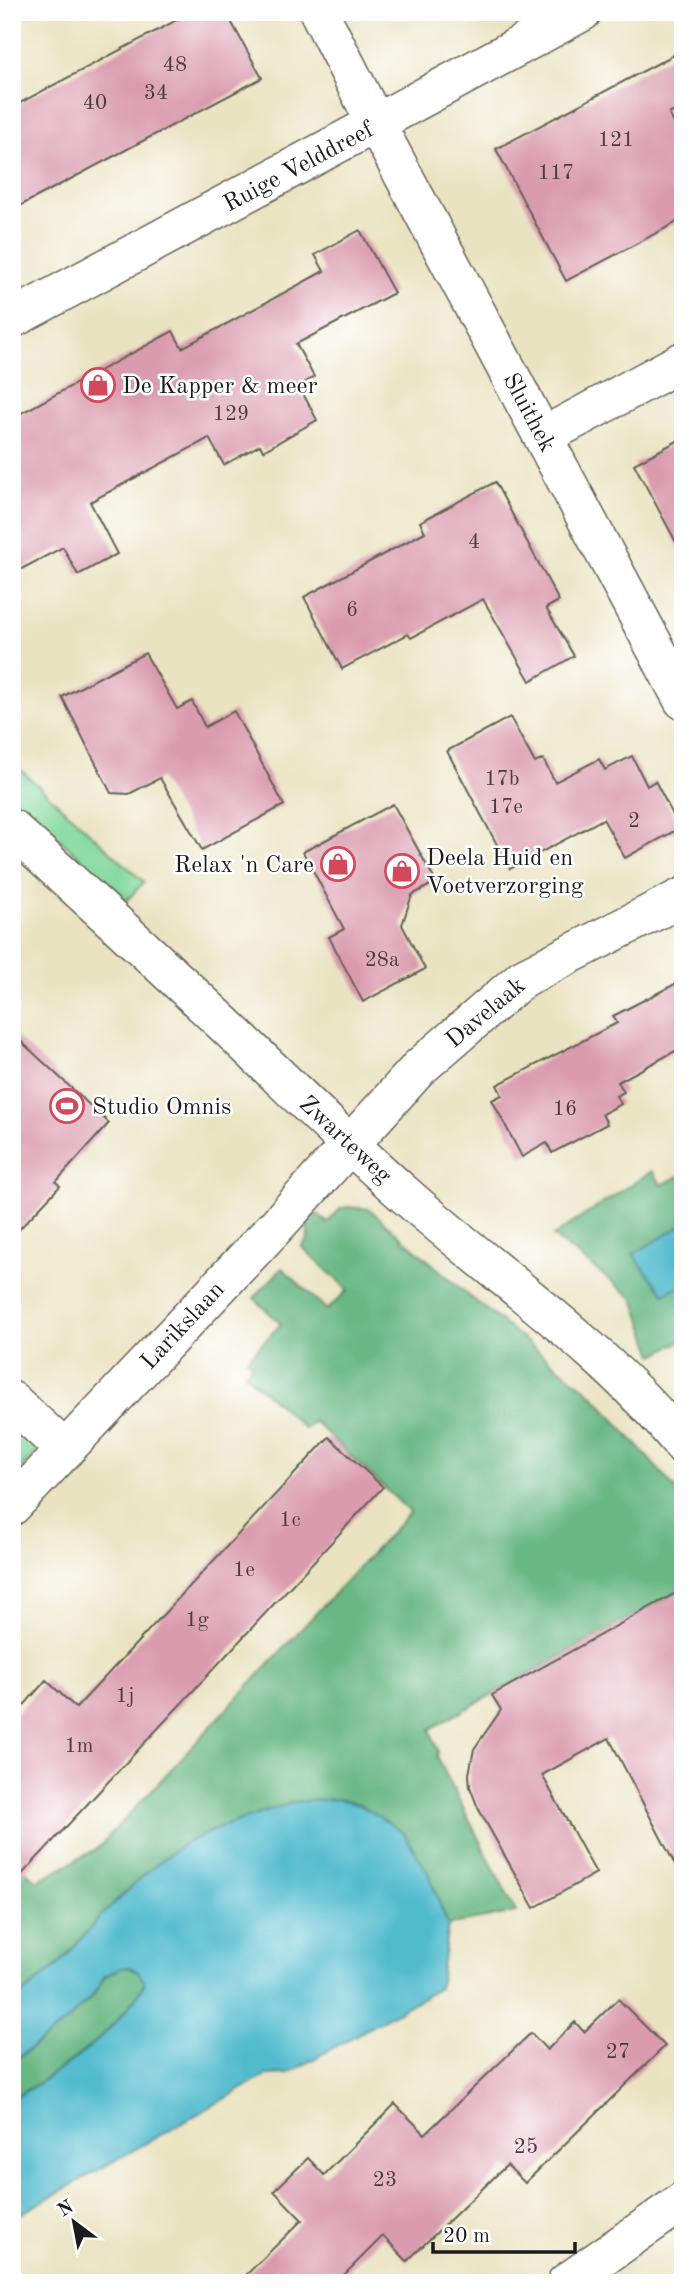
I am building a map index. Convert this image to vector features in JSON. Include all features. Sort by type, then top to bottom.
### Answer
[{"type":"street","name":"Sluithek","points":[[319,12],[683,700]]},
{"type":"street","name":"Ruige Velddreef","points":[[12,319],[582,12]]},
{"type":"street","points":[[544,436],[683,361]]},
{"type":"street","name":"Zwarteweg","points":[[12,829],[461,1243],[587,1345],[632,1387],[683,1445]]},
{"type":"street","name":"Davelaak","points":[[351,1144],[420,1067],[523,978],[683,897]]},
{"type":"street","name":"Larikslaan","points":[[12,1506],[351,1144]]},
{"type":"street","points":[[12,1401],[65,1450]]},
{"type":"street","points":[[566,2283],[683,2201]]},
{"type":"green space","points":[[12,762],[144,882],[127,900],[12,796]]},
{"type":"green space","points":[[652,1171],[662,1185],[683,1174],[683,1340],[654,1355],[634,1299],[553,1236]]},
{"type":"green space","points":[[340,1209],[369,1209],[468,1295],[593,1395],[683,1498],[683,1589],[430,1729],[438,1751],[437,1757],[516,1912],[448,1925],[427,1871],[378,1819],[360,1805],[294,1802],[218,1828],[183,1844],[145,1874],[102,1915],[60,1963],[12,2003],[12,1858],[37,1881],[97,1849],[410,1512],[314,1421],[305,1429],[244,1373],[252,1365],[247,1359],[281,1324],[254,1298],[282,1268],[327,1310],[348,1290],[302,1247],[308,1239],[307,1219],[318,1214],[327,1223]]},
{"type":"green space","points":[[12,1424],[39,1449],[12,1479]]},
{"type":"green space","points":[[130,1967],[138,1972],[145,1983],[118,2019],[86,2050],[12,2099],[12,2062],[66,2022],[93,1995],[104,1977],[120,1968]]},
{"type":"water","points":[[683,1225],[683,1284],[664,1294],[633,1254]]},
{"type":"water","points":[[339,1799],[360,1805],[403,1832],[427,1871],[448,1925],[439,1988],[287,2074],[267,2075],[18,2215],[12,2212],[12,2099],[86,2050],[133,2002],[145,1983],[138,1972],[130,1967],[120,1968],[104,1977],[93,1995],[66,2022],[12,2062],[12,2003],[60,1963],[102,1915],[145,1874],[183,1844],[218,1828],[294,1802]]},
{"type":"building","points":[[192,12],[226,12],[262,78],[12,210],[12,107]]},
{"type":"building","points":[[683,50],[683,106],[669,114],[683,140],[683,219],[566,281],[496,149]]},
{"type":"building","points":[[360,230],[394,293],[296,344],[314,377],[299,386],[317,420],[263,451],[260,445],[224,465],[209,438],[90,502],[117,554],[78,575],[63,547],[12,574],[12,418],[173,331],[182,348],[324,271],[315,255]]},
{"type":"building","points":[[683,438],[683,555],[634,464]]},
{"type":"building","points":[[495,482],[559,601],[546,608],[574,656],[530,681],[483,599],[411,638],[408,634],[342,669],[304,597],[425,532],[420,522]]},
{"type":"building","points":[[145,653],[177,709],[192,701],[205,727],[234,711],[284,805],[202,850],[160,778],[129,794],[111,793],[62,697]]},
{"type":"building","points":[[510,717],[535,763],[543,759],[555,782],[599,759],[605,770],[632,756],[647,786],[655,781],[680,828],[625,858],[603,819],[510,869],[447,751]]},
{"type":"building","points":[[393,804],[436,882],[412,895],[402,925],[425,969],[363,1002],[329,937],[344,929],[303,852]]},
{"type":"building","points":[[683,980],[683,1047],[618,1082],[624,1092],[616,1096],[621,1104],[602,1114],[607,1124],[552,1153],[547,1143],[522,1157],[492,1100],[502,1095],[497,1085],[617,1023],[613,1016]]},
{"type":"building","points":[[12,1033],[109,1123],[56,1182],[60,1186],[12,1237]]},
{"type":"building","points":[[329,1437],[383,1487],[12,1885],[12,1719],[46,1680],[76,1708]]},
{"type":"building","points":[[683,1589],[683,1880],[609,1738],[542,1775],[596,1873],[534,1908],[478,1808],[470,1787],[469,1774],[474,1749],[501,1710],[492,1695]]},
{"type":"building","points":[[618,1999],[665,2046],[525,2183],[507,2165],[407,2261],[383,2236],[336,2283],[238,2283],[302,2220],[274,2191],[308,2158],[324,2175],[395,2104],[425,2134],[531,2033],[547,2050],[575,2022],[584,2032]]},
{"type":"place","name":"De Kapper & meer","points":[[98,385]]},
{"type":"place","name":"Relax 'n Care","points":[[338,864]]},
{"type":"place","name":"Deela Huid en Voetverzorging","points":[[402,871]]},
{"type":"place","name":"Studio Omnis","points":[[67,1106]]}]
